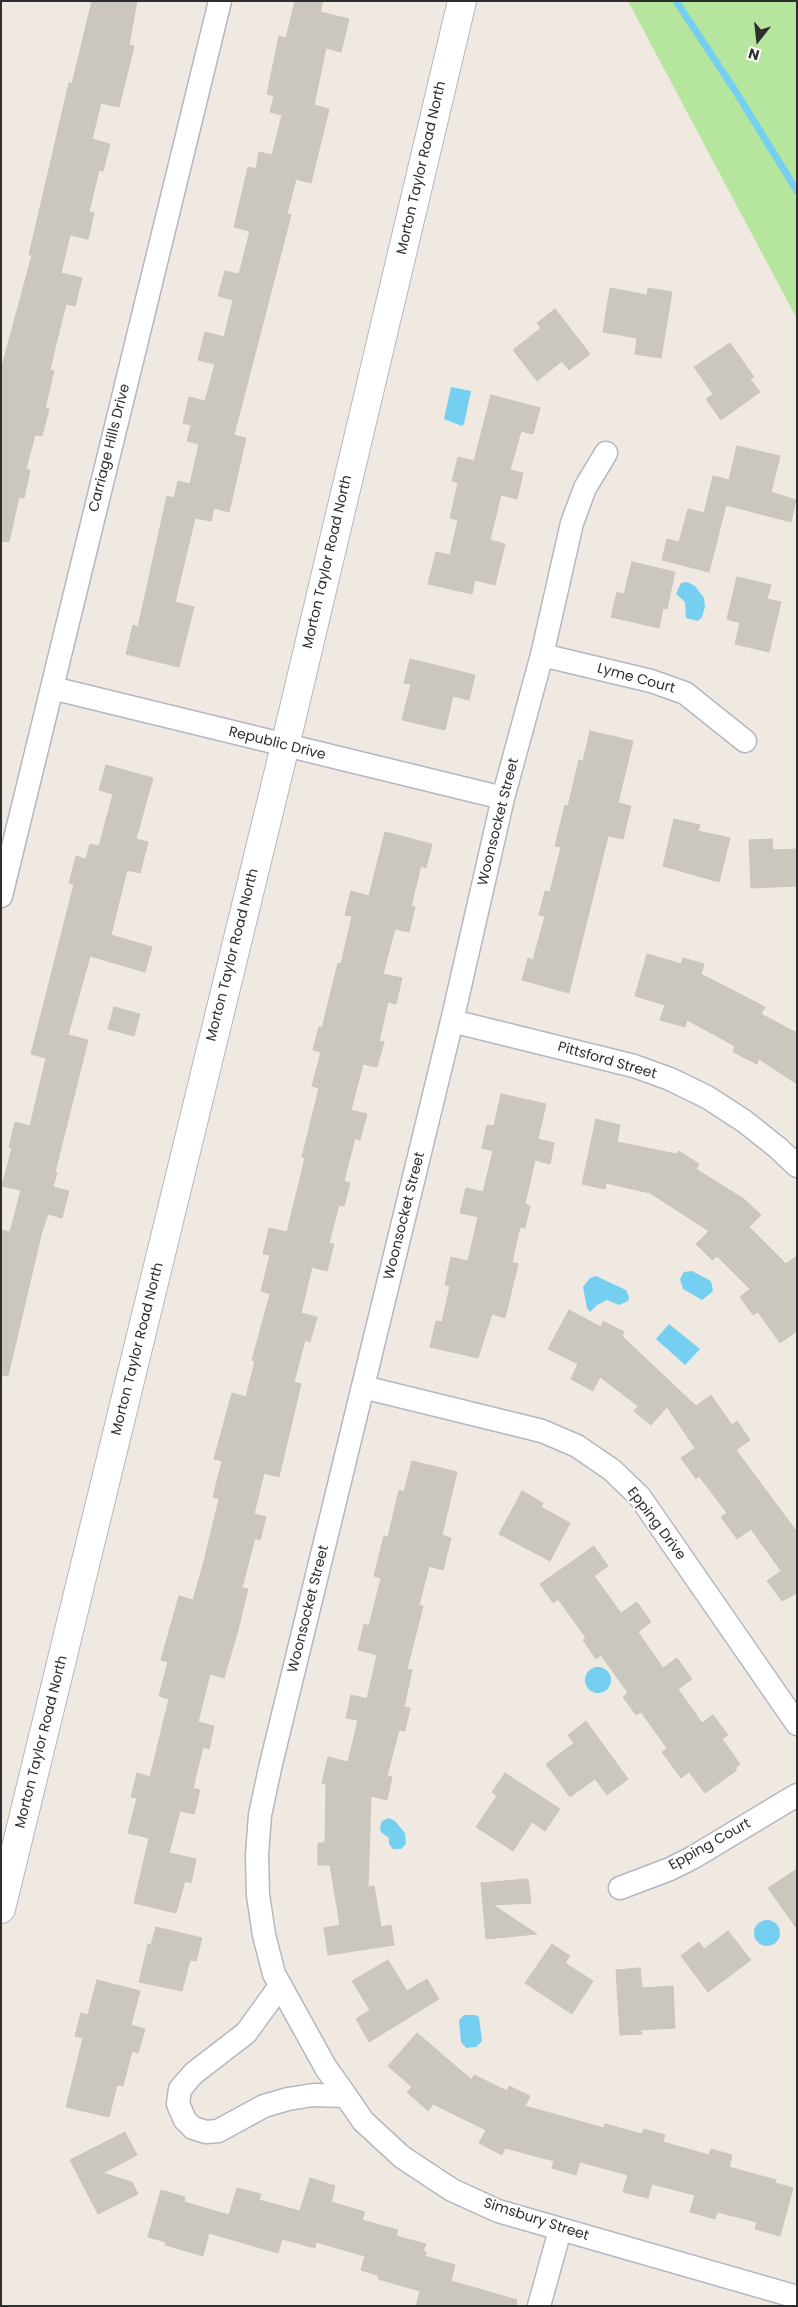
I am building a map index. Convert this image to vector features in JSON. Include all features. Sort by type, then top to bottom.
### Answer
[{"type":"street","name":"Carriage Hills Drive","points":[[1,896],[220,1]]},
{"type":"street","name":"Morton Taylor Road North","points":[[1,1909],[284,746],[462,1]]},
{"type":"street","name":"Woonsocket Street","points":[[280,1986],[274,1974],[264,1935],[258,1895],[257,1855],[260,1815],[452,1021],[503,798],[542,656],[572,523],[585,488],[606,453]]},
{"type":"street","name":"Lyme Court","points":[[542,656],[651,681],[685,693],[745,741]]},
{"type":"street","name":"Republic Drive","points":[[52,688],[503,798]]},
{"type":"street","name":"Pittsford Street","points":[[452,1021],[634,1066],[670,1079],[708,1097],[744,1121],[797,1166]]},
{"type":"street","name":"Epping Drive","points":[[363,1387],[542,1431],[577,1446],[612,1470],[640,1497],[797,1724]]},
{"type":"street","name":"Epping Court","points":[[620,1888],[684,1861],[797,1796]]},
{"type":"street","points":[[280,1986],[246,2033],[194,2073],[180,2089],[178,2104],[185,2120],[193,2128],[206,2132],[218,2131],[264,2106],[288,2099],[313,2096],[346,2096]]},
{"type":"street","name":"Simsbury Street","points":[[280,1986],[326,2068],[363,2121],[402,2156],[452,2190],[498,2211],[797,2297]]},
{"type":"street","points":[[539,2306],[560,2230]]},
{"type":"green space","points":[[628,1],[797,1],[797,319]]},
{"type":"water","points":[[451,387],[471,391],[462,426],[444,419]]},
{"type":"water","points":[[687,582],[695,586],[704,598],[705,607],[702,617],[698,621],[686,618],[685,602],[676,594],[681,583]]},
{"type":"water","points":[[692,1271],[711,1281],[713,1291],[702,1300],[683,1289],[680,1279],[684,1272]]},
{"type":"water","points":[[596,1276],[626,1290],[629,1297],[628,1301],[619,1305],[607,1300],[597,1305],[590,1312],[587,1308],[583,1287],[590,1278]]},
{"type":"water","points":[[669,1324],[700,1349],[685,1365],[656,1339]]},
{"type":"water","points":[[598,1667],[607,1671],[611,1680],[607,1689],[598,1693],[589,1689],[585,1680],[589,1671]]},
{"type":"water","points":[[389,1818],[395,1821],[405,1833],[406,1844],[401,1849],[393,1849],[389,1844],[389,1838],[381,1832],[382,1821]]},
{"type":"water","points":[[767,1920],[776,1924],[780,1933],[776,1942],[767,1946],[758,1942],[754,1933],[758,1924]]},
{"type":"water","points":[[464,2015],[479,2017],[482,2041],[476,2047],[466,2048],[461,2042],[459,2020]]},
{"type":"building","points":[[92,1],[137,1],[129,45],[134,46],[119,107],[101,103],[92,139],[110,144],[103,171],[99,170],[89,212],[94,213],[88,239],[70,235],[61,273],[82,278],[75,306],[66,304],[50,370],[54,371],[45,408],[49,409],[42,436],[35,435],[26,469],[30,470],[24,498],[19,497],[9,542],[1,541],[1,370],[32,255],[29,255],[69,83],[72,84]]},
{"type":"building","points":[[295,1],[323,1],[320,12],[349,19],[341,52],[326,48],[314,105],[329,109],[311,183],[296,179],[287,214],[291,215],[234,435],[246,438],[229,512],[214,508],[211,521],[195,518],[175,602],[194,607],[179,667],[126,654],[133,625],[138,627],[167,496],[174,498],[178,481],[190,484],[199,444],[187,441],[191,425],[183,423],[189,397],[205,401],[215,364],[198,360],[205,332],[224,337],[233,300],[218,296],[225,271],[239,274],[250,231],[234,227],[248,167],[256,169],[259,152],[272,155],[282,115],[270,112],[274,96],[267,94],[279,36],[286,38]]},
{"type":"building","points":[[610,288],[647,295],[648,288],[672,292],[661,358],[635,354],[637,338],[603,332]]},
{"type":"building","points":[[555,309],[590,354],[569,370],[562,361],[537,381],[513,350],[541,328],[537,323]]},
{"type":"building","points":[[730,343],[754,377],[750,379],[760,392],[721,420],[706,399],[713,394],[694,367]]},
{"type":"building","points":[[491,395],[540,408],[533,434],[521,431],[510,470],[523,473],[517,499],[501,495],[490,540],[505,544],[495,585],[475,580],[472,594],[428,584],[436,552],[450,555],[458,520],[450,518],[458,483],[452,481],[458,457],[474,461]]},
{"type":"building","points":[[737,446],[780,456],[771,492],[796,500],[791,522],[726,505],[709,572],[662,560],[667,539],[679,542],[688,509],[704,513],[713,476],[729,480]]},
{"type":"building","points":[[632,562],[675,572],[667,609],[663,608],[659,628],[611,617],[617,592],[624,594]]},
{"type":"building","points":[[737,577],[771,585],[767,599],[781,602],[769,652],[735,644],[740,623],[727,619]]},
{"type":"building","points":[[410,659],[475,675],[469,700],[453,696],[445,730],[402,720],[411,684],[404,683]]},
{"type":"building","points":[[590,731],[633,741],[618,803],[631,806],[623,839],[608,836],[569,993],[522,980],[528,958],[533,960],[545,916],[539,915],[545,891],[550,892],[561,847],[555,846],[565,805],[568,806],[579,760],[583,761]]},
{"type":"building","points":[[106,765],[153,778],[136,839],[148,842],[140,873],[127,870],[111,935],[152,947],[145,972],[90,956],[68,1035],[88,1040],[55,1172],[57,1173],[53,1187],[69,1191],[62,1218],[48,1214],[42,1231],[8,1376],[1,1375],[1,1230],[10,1232],[21,1190],[2,1186],[12,1148],[9,1147],[15,1122],[30,1126],[46,1058],[31,1054],[74,884],[69,883],[76,856],[86,859],[90,844],[99,846],[113,794],[99,790]]},
{"type":"building","points":[[674,819],[700,825],[698,831],[730,838],[719,882],[663,866]]},
{"type":"building","points":[[385,832],[432,844],[426,868],[421,866],[411,906],[415,907],[409,932],[395,929],[383,974],[402,978],[396,1004],[388,1002],[379,1041],[384,1042],[377,1067],[363,1064],[351,1110],[367,1114],[360,1140],[355,1138],[344,1181],[350,1183],[344,1206],[339,1205],[329,1243],[334,1244],[327,1271],[312,1267],[301,1313],[317,1317],[310,1342],[305,1340],[294,1382],[301,1384],[279,1477],[264,1473],[254,1514],[266,1517],[260,1540],[255,1538],[242,1588],[248,1589],[238,1630],[224,1678],[210,1674],[198,1722],[214,1726],[209,1749],[203,1747],[193,1788],[200,1790],[194,1814],[180,1811],[169,1853],[196,1859],[191,1883],[185,1881],[176,1913],[134,1903],[149,1838],[128,1833],[137,1798],[131,1797],[137,1773],[150,1777],[169,1699],[159,1696],[168,1662],[161,1660],[179,1596],[193,1600],[204,1561],[219,1499],[213,1497],[222,1461],[214,1459],[232,1393],[246,1397],[255,1361],[252,1360],[270,1294],[261,1291],[270,1255],[263,1254],[269,1228],[287,1232],[305,1158],[302,1157],[319,1088],[312,1086],[321,1052],[313,1050],[319,1027],[322,1028],[338,963],[341,964],[352,916],[345,915],[351,891],[369,896]]},
{"type":"building","points":[[772,839],[773,850],[797,849],[797,886],[751,888],[749,840]]},
{"type":"building","points":[[647,954],[681,964],[683,958],[704,964],[701,974],[765,1007],[761,1014],[797,1033],[797,1084],[759,1059],[757,1064],[733,1052],[735,1046],[687,1020],[685,1027],[660,1020],[665,1005],[635,996]]},
{"type":"building","points":[[114,1007],[140,1014],[134,1036],[108,1029]]},
{"type":"building","points":[[501,1094],[546,1104],[538,1139],[554,1143],[550,1164],[535,1160],[525,1204],[530,1206],[525,1228],[520,1227],[512,1262],[518,1264],[505,1318],[492,1314],[478,1358],[430,1347],[436,1321],[442,1322],[450,1286],[445,1285],[451,1257],[468,1261],[478,1217],[460,1213],[466,1188],[483,1192],[493,1151],[482,1148],[487,1125],[494,1126]]},
{"type":"building","points":[[596,1119],[620,1125],[617,1142],[676,1154],[679,1151],[699,1164],[696,1169],[744,1199],[761,1215],[749,1227],[786,1264],[797,1256],[797,1331],[780,1343],[758,1312],[753,1315],[740,1297],[750,1289],[717,1256],[712,1260],[696,1244],[709,1231],[650,1193],[606,1183],[605,1189],[582,1184]]},
{"type":"building","points":[[569,1310],[601,1327],[603,1321],[624,1332],[622,1336],[696,1406],[711,1395],[732,1425],[737,1421],[750,1440],[736,1450],[797,1532],[797,1593],[782,1601],[767,1581],[781,1571],[751,1529],[737,1539],[721,1517],[727,1513],[699,1476],[696,1479],[681,1458],[695,1448],[667,1407],[651,1425],[634,1411],[638,1406],[600,1377],[593,1391],[571,1379],[578,1364],[548,1349]]},
{"type":"building","points":[[412,1461],[457,1472],[442,1535],[451,1538],[443,1570],[429,1566],[419,1605],[423,1606],[407,1669],[412,1670],[404,1707],[410,1708],[405,1731],[399,1730],[387,1776],[392,1777],[387,1800],[371,1796],[368,1887],[374,1886],[381,1927],[391,1925],[394,1945],[328,1955],[324,1928],[340,1925],[330,1865],[318,1865],[318,1843],[325,1843],[326,1784],[322,1783],[328,1757],[348,1762],[358,1720],[346,1718],[351,1695],[367,1699],[377,1655],[358,1650],[364,1624],[369,1626],[381,1578],[374,1576],[384,1536],[388,1537],[399,1490],[404,1492]]},
{"type":"building","points":[[522,1491],[543,1503],[541,1507],[570,1523],[550,1561],[499,1534]]},
{"type":"building","points":[[594,1546],[608,1566],[594,1576],[621,1613],[637,1602],[651,1622],[638,1632],[663,1668],[677,1658],[692,1679],[678,1689],[702,1723],[713,1715],[728,1735],[722,1739],[740,1764],[735,1768],[737,1770],[705,1793],[689,1772],[681,1778],[662,1752],[667,1748],[641,1712],[636,1715],[623,1697],[628,1693],[601,1655],[596,1659],[583,1640],[586,1638],[558,1599],[553,1603],[540,1584]]},
{"type":"building","points":[[586,1721],[628,1779],[607,1795],[595,1779],[570,1797],[546,1764],[574,1743],[568,1735]]},
{"type":"building","points":[[505,1773],[560,1809],[545,1831],[532,1822],[513,1851],[476,1827],[497,1796],[492,1792]]},
{"type":"building","points":[[797,1869],[797,1929],[768,1888]]},
{"type":"building","points":[[528,1879],[531,1903],[493,1905],[537,1934],[486,1939],[481,1883]]},
{"type":"building","points":[[156,1927],[202,1938],[196,1961],[190,1960],[182,1991],[139,1982],[148,1944],[151,1945]]},
{"type":"building","points":[[728,1931],[751,1960],[708,1992],[681,1956],[699,1942],[704,1949]]},
{"type":"building","points":[[552,1944],[570,1956],[565,1963],[593,1981],[572,2014],[525,1983]]},
{"type":"building","points":[[388,1960],[407,1991],[427,1979],[439,1999],[369,2042],[356,2019],[370,2010],[352,1981]]},
{"type":"building","points":[[640,1968],[642,1988],[673,1986],[675,2028],[640,2030],[642,2034],[620,2035],[616,1970]]},
{"type":"building","points":[[97,1980],[140,1991],[131,2025],[145,2029],[138,2053],[132,2051],[123,2086],[117,2085],[109,2117],[66,2107],[83,2038],[75,2036],[81,2013],[88,2015]]},
{"type":"building","points":[[417,2033],[472,2080],[474,2075],[507,2091],[509,2086],[530,2096],[525,2106],[604,2128],[605,2124],[642,2134],[644,2129],[665,2135],[663,2142],[709,2155],[711,2149],[732,2155],[729,2167],[776,2180],[775,2183],[793,2188],[780,2236],[755,2229],[757,2222],[717,2212],[715,2219],[690,2212],[695,2195],[652,2184],[648,2198],[623,2192],[628,2175],[580,2162],[576,2175],[552,2168],[554,2161],[505,2148],[502,2155],[479,2143],[486,2130],[433,2104],[428,2111],[407,2092],[412,2087],[388,2066]]},
{"type":"building","points":[[125,2132],[137,2155],[103,2173],[132,2182],[138,2194],[98,2214],[70,2160]]},
{"type":"building","points":[[310,2178],[335,2186],[331,2202],[365,2212],[362,2220],[398,2230],[396,2236],[426,2244],[423,2251],[426,2252],[425,2256],[455,2265],[451,2281],[517,2300],[516,2306],[416,2306],[420,2291],[378,2279],[379,2276],[361,2270],[365,2256],[316,2242],[315,2248],[282,2239],[278,2253],[209,2233],[203,2256],[165,2245],[166,2242],[148,2237],[161,2190],[185,2197],[184,2202],[229,2215],[237,2188],[261,2194],[259,2200],[300,2211]]},
{"type":"waterway","points":[[676,1],[736,92],[797,191]]}]
